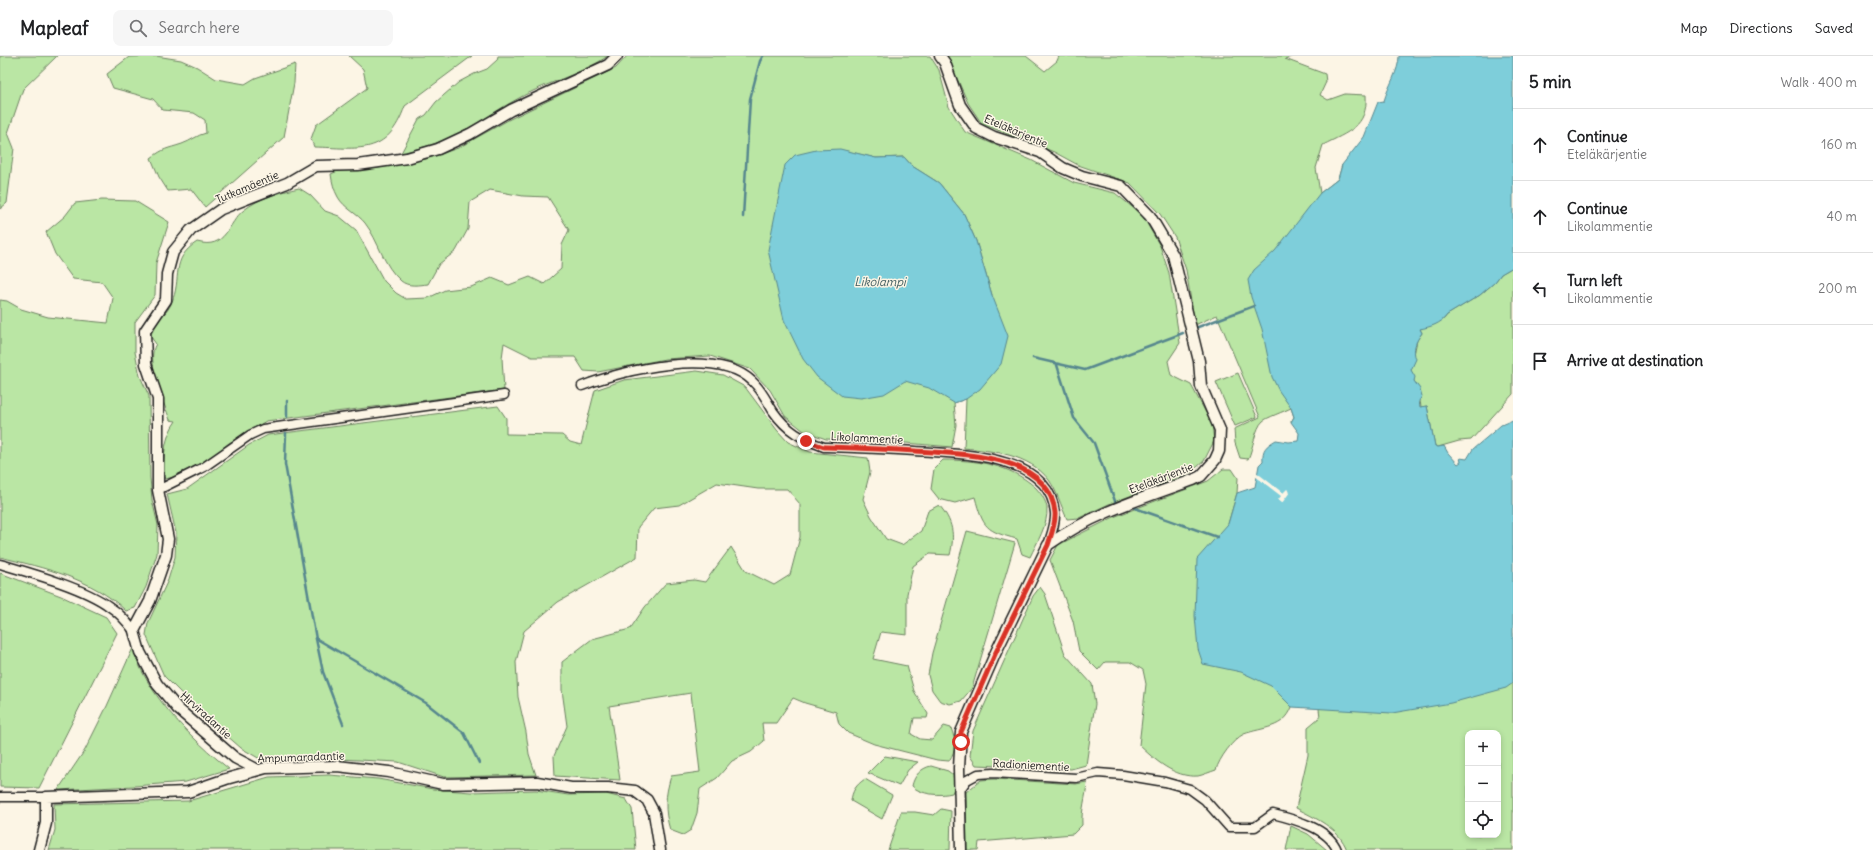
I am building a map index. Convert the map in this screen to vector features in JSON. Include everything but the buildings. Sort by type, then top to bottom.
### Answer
[{"type":"street","name":"Tutkamäentie","points":[[134,631],[150,601],[166,555],[168,539],[158,490],[158,399],[146,364],[145,331],[166,300],[167,274],[173,252],[192,230],[221,209],[287,183],[316,166],[358,165],[407,158],[438,150],[470,134],[511,110],[608,65],[617,56]]},
{"type":"street","name":"Eteläkärjentie","points":[[940,56],[945,63],[960,105],[976,128],[994,137],[1040,152],[1063,168],[1082,176],[1121,186],[1150,216],[1173,255],[1199,361],[1201,386],[1220,430],[1219,451],[1215,460],[1201,476],[1111,510],[1062,535],[1048,545],[996,652],[961,732],[958,768],[961,850]]},
{"type":"street","name":"Likolammentie","points":[[582,386],[595,380],[640,369],[686,364],[711,364],[740,372],[751,380],[764,393],[772,410],[782,423],[806,441],[824,447],[977,455],[1007,462],[1028,472],[1042,484],[1052,500],[1055,513],[1053,528],[1048,545]]},
{"type":"street","points":[[158,490],[204,467],[250,435],[264,429],[504,395]]},
{"type":"street","name":"Hirviradantie","points":[[0,564],[86,593],[110,606],[124,618],[134,631],[140,652],[157,684],[178,709],[235,758],[258,770]]},
{"type":"street","name":"Ampumaradantie","points":[[46,797],[188,792],[258,770],[337,766],[389,772],[443,784],[537,782],[571,788],[608,788],[635,791],[647,800],[654,813],[660,850]]},
{"type":"street","name":"Radioniementie","points":[[959,791],[967,780],[978,774],[993,773],[1076,778],[1098,773],[1166,782],[1190,788],[1204,800],[1229,827],[1256,827],[1273,814],[1296,819],[1311,826],[1335,844],[1337,850]]},
{"type":"street","points":[[0,797],[46,797],[46,823],[39,850]]},
{"type":"green space","points":[[0,56],[57,56],[23,89],[8,133],[14,148],[7,203],[0,209]]},
{"type":"green space","points":[[156,56],[181,60],[197,67],[216,79],[245,84],[255,78],[295,64],[294,83],[284,137],[205,207],[191,189],[168,191],[159,177],[151,158],[163,150],[185,143],[206,133],[205,120],[194,113],[163,110],[153,99],[113,88],[107,74],[129,57]]},
{"type":"green space","points":[[349,56],[472,56],[405,106],[398,122],[390,134],[380,142],[370,146],[358,148],[314,147],[311,139],[316,125],[367,88],[363,69]]},
{"type":"green space","points":[[498,56],[608,56],[581,71],[523,96],[452,137],[431,145],[401,153],[419,119],[426,115],[436,102],[459,82],[487,69],[497,60]]},
{"type":"green space","points":[[627,56],[930,56],[939,70],[949,107],[965,132],[1031,160],[1074,183],[1115,193],[1142,215],[1160,246],[1169,273],[1180,343],[1168,361],[1171,375],[1191,385],[1212,424],[1214,441],[1204,461],[1190,473],[1109,504],[1079,518],[1067,519],[1052,484],[1041,471],[1031,464],[1010,455],[964,448],[966,399],[954,403],[956,425],[952,447],[882,441],[826,439],[804,431],[785,416],[770,390],[750,369],[710,356],[665,359],[598,372],[584,371],[575,357],[532,357],[504,343],[502,358],[504,390],[266,421],[229,443],[205,462],[174,477],[165,479],[163,475],[165,447],[169,434],[176,421],[170,420],[160,392],[153,360],[153,351],[156,344],[151,337],[156,322],[171,304],[180,263],[188,249],[197,242],[215,242],[221,239],[238,215],[256,202],[299,188],[310,195],[325,211],[339,216],[356,230],[384,281],[396,293],[406,299],[428,298],[445,290],[471,287],[492,278],[509,285],[530,277],[544,284],[561,269],[562,245],[569,230],[548,197],[523,196],[490,190],[470,202],[468,229],[456,251],[439,264],[428,284],[410,285],[401,281],[395,275],[385,261],[365,223],[341,201],[334,189],[331,174],[338,171],[378,168],[426,159],[458,148],[510,119],[616,68]],"holes":[[[846,151],[876,158],[904,157],[912,166],[939,183],[964,214],[976,241],[992,295]]]},
{"type":"green space","points":[[947,56],[1026,56],[1045,71],[1057,61],[1059,56],[1293,56],[1285,59],[1325,74],[1326,82],[1320,95],[1328,100],[1345,94],[1366,95],[1366,106],[1360,121],[1348,132],[1323,145],[1316,168],[1320,193],[1338,179],[1342,165],[1326,372],[1291,422],[1294,417],[1291,408],[1272,416],[1260,424],[1248,459],[1240,458],[1235,443],[1234,429],[1260,417],[1217,315],[1195,325],[1186,270],[1175,237],[1160,214],[1130,183],[1078,165],[1054,152],[982,124],[968,103]]},
{"type":"green space","points":[[102,200],[135,201],[169,222],[156,263],[155,295],[135,322],[135,352],[140,376],[149,396],[150,478],[152,500],[158,525],[157,554],[146,587],[135,608],[126,611],[113,600],[83,582],[50,570],[0,557],[0,300],[7,301],[21,309],[48,317],[108,323],[113,298],[102,282],[73,279],[55,254],[46,232],[65,216],[75,203]]},
{"type":"green space","points":[[1513,267],[1513,394],[1471,440],[1459,441],[1438,447],[1435,446],[1427,406],[1421,407],[1418,388],[1411,370],[1417,340],[1422,333],[1420,329],[1444,319],[1447,315],[1480,295],[1495,282],[1501,274]]},
{"type":"green space","points":[[697,371],[723,375],[745,387],[777,430],[788,442],[810,452],[868,458],[870,472],[863,499],[871,516],[886,539],[902,545],[921,531],[928,511],[939,505],[944,511],[952,528],[952,548],[950,555],[930,554],[913,566],[907,594],[907,635],[881,632],[873,659],[907,666],[914,691],[928,714],[927,718],[914,718],[911,734],[920,739],[932,740],[944,726],[951,728],[955,745],[949,761],[937,760],[874,744],[848,733],[839,724],[836,712],[793,698],[776,723],[762,723],[764,741],[751,752],[732,761],[717,778],[700,789],[697,813],[691,830],[683,835],[670,830],[666,803],[667,790],[671,776],[700,772],[691,693],[609,706],[620,780],[555,776],[554,756],[567,726],[562,690],[562,662],[592,639],[630,629],[645,607],[666,583],[694,580],[705,582],[731,547],[746,571],[774,585],[790,575],[800,537],[800,504],[787,489],[758,489],[717,483],[679,505],[654,508],[638,527],[637,557],[558,602],[524,631],[516,662],[518,697],[526,732],[529,754],[536,775],[444,777],[398,762],[339,759],[260,759],[241,748],[202,714],[164,676],[146,635],[148,623],[168,580],[175,557],[176,533],[167,494],[187,489],[249,445],[268,435],[498,406],[506,418],[506,434],[562,435],[570,442],[581,445],[595,390],[624,380]]},
{"type":"green space","points":[[1238,373],[1257,417],[1235,426],[1216,382]]},
{"type":"green space","points":[[943,460],[980,462],[1003,468],[1025,479],[1037,489],[1045,502],[1047,514],[1042,533],[1030,557],[1022,554],[1017,539],[998,533],[987,527],[981,516],[975,497],[955,503],[939,499],[931,489],[934,469]]},
{"type":"green space","points":[[1223,469],[1232,469],[1238,478],[1237,493],[1228,524],[1271,686],[1292,707],[1284,720],[1272,726],[1244,734],[1235,740],[1220,760],[1216,770],[1198,776],[1189,776],[1173,771],[1151,756],[1139,745],[1146,684],[1143,670],[1130,662],[1105,662],[1098,670],[1079,651],[1073,621],[1050,560],[1058,545],[1116,516],[1208,481]]},
{"type":"green space","points":[[967,531],[1015,543],[972,688],[961,701],[950,704],[940,701],[932,690],[928,675],[932,653]]},
{"type":"green space","points":[[0,573],[61,596],[106,617],[117,633],[39,788],[0,787]]},
{"type":"green space","points":[[1040,587],[1045,594],[1065,654],[1092,684],[1095,704],[1086,765],[1071,769],[976,765],[970,756],[973,731],[1033,596]]},
{"type":"green space","points":[[133,648],[148,683],[159,699],[200,744],[229,769],[186,782],[58,790],[85,750]]},
{"type":"green space","points":[[1513,671],[1513,850],[1347,850],[1343,842],[1326,824],[1296,808],[1308,755],[1308,727],[1320,717],[1319,709],[1323,702]]},
{"type":"green space","points":[[885,756],[918,762],[908,770],[899,786],[868,773]]},
{"type":"green space","points":[[931,766],[948,771],[953,775],[955,786],[952,793],[925,793],[912,786],[918,773]]},
{"type":"green space","points":[[329,775],[378,779],[433,789],[471,792],[536,790],[568,795],[606,794],[626,799],[632,809],[636,850],[49,850],[55,830],[54,804],[188,801],[269,777]]},
{"type":"green space","points":[[865,779],[892,795],[882,819],[851,801],[855,788]]},
{"type":"green space","points":[[994,779],[1076,784],[1087,782],[1082,814],[1082,825],[1073,834],[979,842],[978,850],[967,850],[966,792],[981,780]]},
{"type":"green space","points":[[941,809],[951,811],[950,850],[888,850],[901,812],[915,812],[934,815]]},
{"type":"green space","points":[[1291,826],[1308,834],[1327,850],[1286,850]]},
{"type":"water","points":[[1399,56],[1513,56],[1513,267],[1501,274],[1495,282],[1480,295],[1447,315],[1438,323],[1420,329],[1422,333],[1415,345],[1414,352],[1416,359],[1411,370],[1415,377],[1414,381],[1420,389],[1422,396],[1419,401],[1420,407],[1427,406],[1435,446],[1444,446],[1458,464],[1461,462],[1460,458],[1467,459],[1473,449],[1501,425],[1513,420],[1513,683],[1506,688],[1451,703],[1392,713],[1292,707],[1271,686],[1241,672],[1203,664],[1198,649],[1195,616],[1197,559],[1228,524],[1237,493],[1255,487],[1259,465],[1263,461],[1265,448],[1276,440],[1289,442],[1298,441],[1299,433],[1291,422],[1294,417],[1291,408],[1279,391],[1272,377],[1262,329],[1251,297],[1248,280],[1254,270],[1275,251],[1320,193],[1338,179],[1342,165],[1364,137],[1378,102],[1384,101],[1399,62]]},
{"type":"water","name":"Likolampi","points":[[840,149],[876,158],[904,157],[912,166],[939,183],[964,214],[976,241],[992,295],[1008,336],[1001,364],[980,389],[966,399],[954,403],[929,388],[905,381],[884,394],[861,398],[842,396],[817,377],[803,359],[784,320],[768,250],[785,165],[795,155],[816,150]]},
{"type":"pier","points":[[1256,472],[1283,493],[1287,489],[1290,492],[1282,503],[1278,500],[1281,496],[1255,476]]},
{"type":"waterway","points":[[743,217],[750,99],[760,61],[763,56]]},
{"type":"waterway","points":[[1198,327],[1254,306]]},
{"type":"waterway","points":[[1033,358],[1085,370],[1183,333]]},
{"type":"waterway","points":[[1057,365],[1074,418],[1094,443],[1115,501]]},
{"type":"waterway","points":[[287,401],[287,417]]},
{"type":"waterway","points":[[286,433],[285,464],[316,639],[323,672],[343,724]]},
{"type":"waterway","points":[[1135,508],[1217,537]]},
{"type":"waterway","points":[[317,639],[426,703],[464,733],[479,763]]},
{"type":"route","points":[[806,441],[824,447],[977,455],[1007,462],[1028,472],[1042,484],[1052,500],[1055,513],[1053,528],[1048,545],[996,652],[961,732],[961,742]]}]
